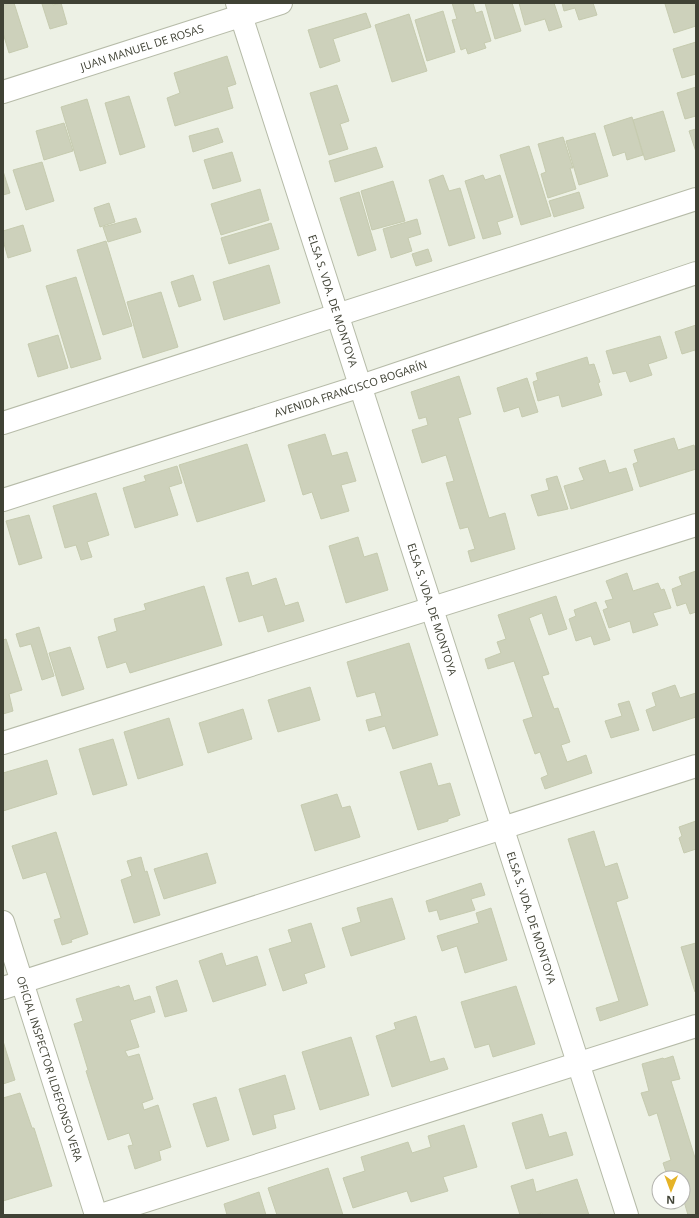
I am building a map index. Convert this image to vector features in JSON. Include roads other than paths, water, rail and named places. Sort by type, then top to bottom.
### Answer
[{"type":"street","name":"JUAN MANUEL DE ROSAS","points":[[3,92],[240,9],[281,3]]},
{"type":"street","name":"ELSA S. VDA. DE MONTOYA","points":[[240,9],[627,1215]]},
{"type":"street","points":[[3,423],[696,199]]},
{"type":"street","name":"AVENIDA FRANCISCO BOGARÍN","points":[[3,500],[361,386],[696,273]]},
{"type":"street","points":[[3,743],[696,525]]},
{"type":"street","points":[[13,985],[696,766]]},
{"type":"street","name":"OFICIAL INSPECTOR ILDEFONSO VERA","points":[[3,922],[13,985],[96,1215]]},
{"type":"street","points":[[101,1215],[696,1026]]}]
